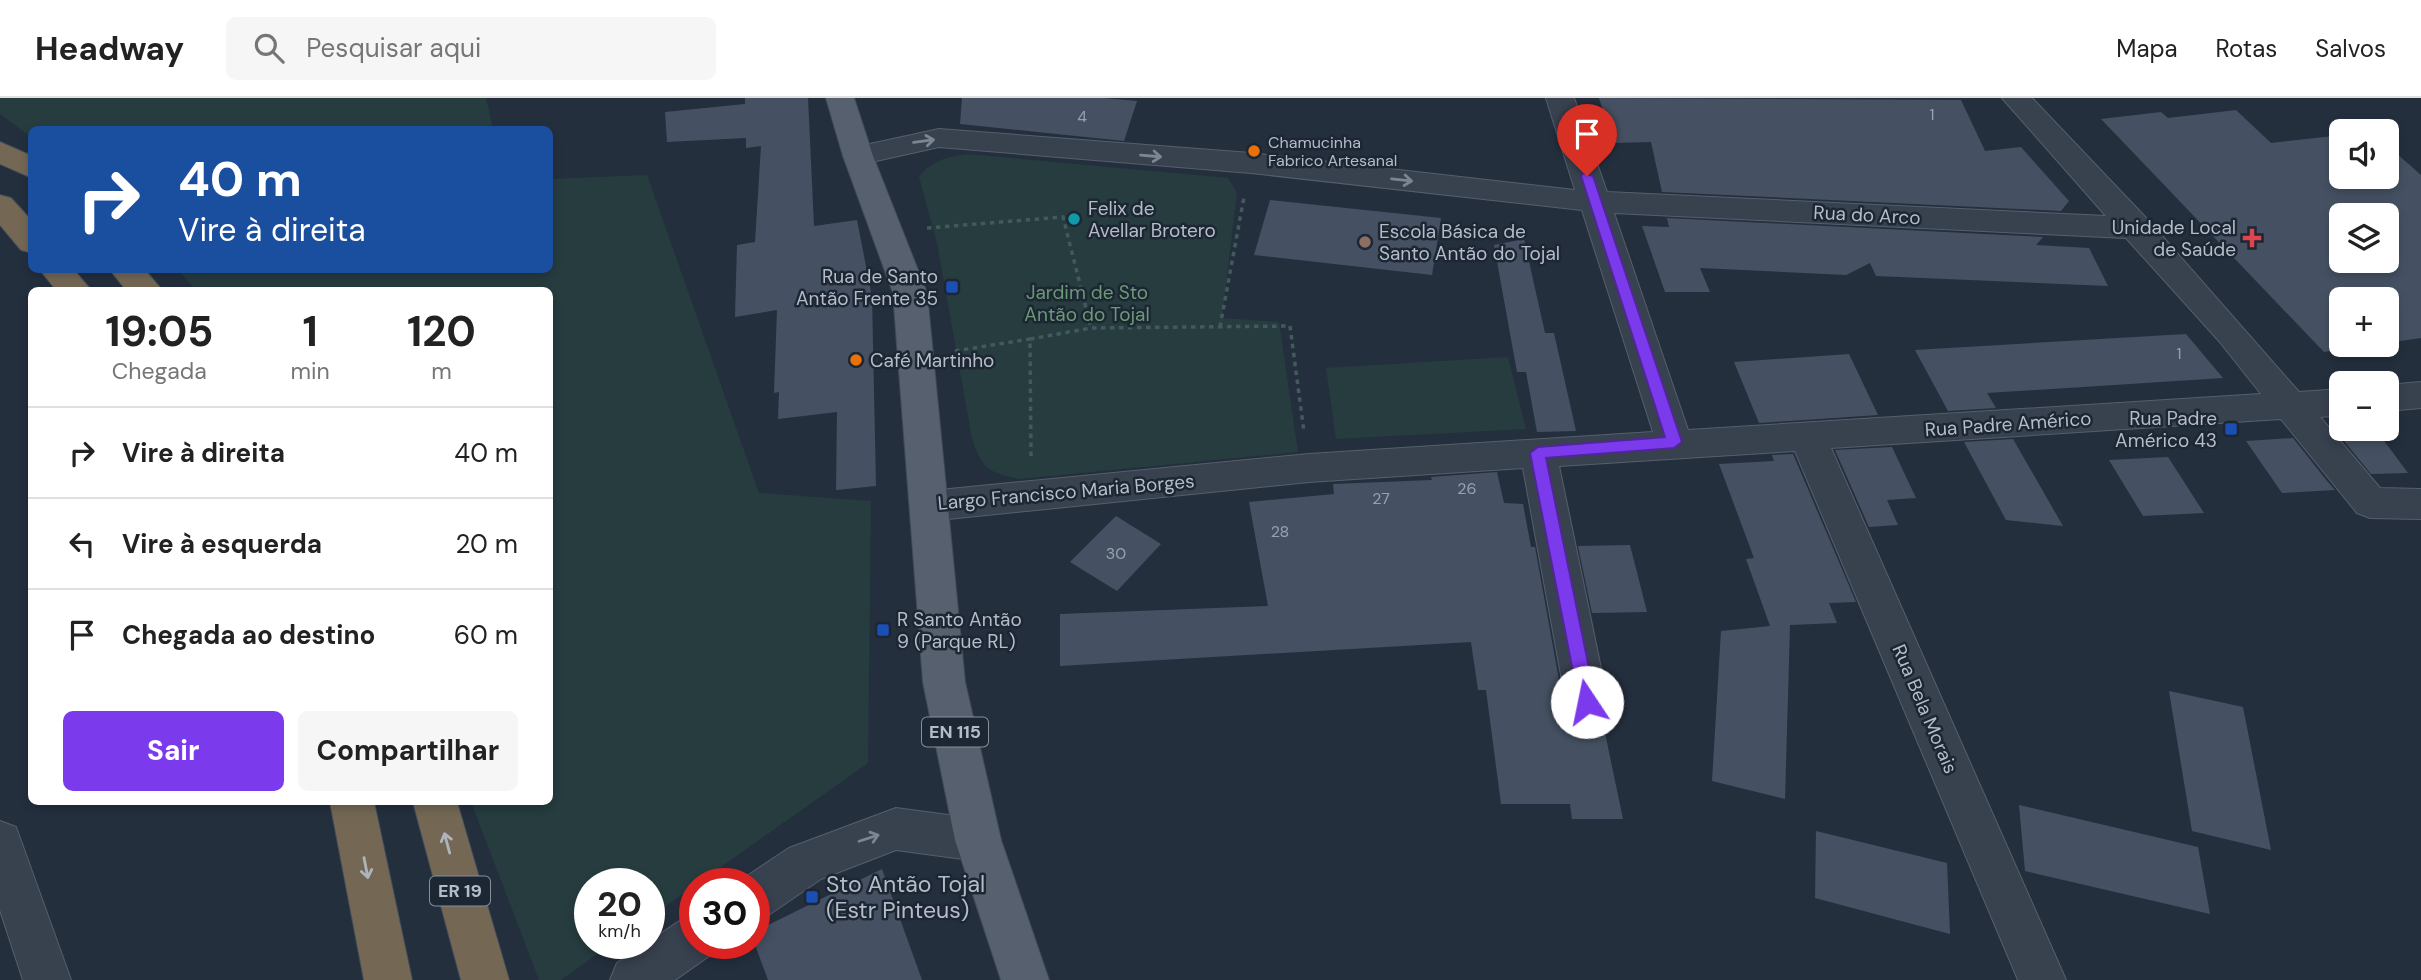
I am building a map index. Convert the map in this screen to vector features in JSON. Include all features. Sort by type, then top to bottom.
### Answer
[{"type":"highway","points":[[0,151],[28,167]]},
{"type":"highway","points":[[0,205],[28,237]]},
{"type":"highway","points":[[59,273],[71,287]]},
{"type":"highway","points":[[129,273],[142,287]]},
{"type":"highway","points":[[353,805],[388,980]]},
{"type":"highway","name":"ER 19","points":[[436,805],[485,980]]},
{"type":"main road","name":"EN 115","points":[[840,98],[858,156]]},
{"type":"main road","name":"Largo Francisco Maria Borges","points":[[858,156],[889,230],[910,293],[929,506]]},
{"type":"main road","name":"EN 115","points":[[929,506],[944,681],[978,840],[1025,980]]},
{"type":"street","points":[[1560,98],[1674,442]]},
{"type":"street","points":[[2016,98],[2138,228],[2294,406],[2370,503],[2421,504]]},
{"type":"street","points":[[858,156],[939,138],[1251,163],[1596,202]]},
{"type":"street","name":"Rua do Arco","points":[[1596,202],[2138,228]]},
{"type":"street","points":[[2399,397],[2421,395]]},
{"type":"street","name":"Rua Padre Américo","points":[[1674,442],[1808,438],[2329,403]]},
{"type":"street","name":"Rua Bela Morais","points":[[1808,438],[2042,980]]},
{"type":"street","name":"Largo Francisco Maria Borges","points":[[929,506],[1309,468],[1674,442]]},
{"type":"street","points":[[1538,453],[1587,702]]},
{"type":"street","points":[[770,887],[806,863],[897,829],[978,840]]},
{"type":"street","points":[[0,842],[42,979]]},
{"type":"street","points":[[634,980],[679,949]]},
{"type":"path","points":[[1220,327],[1251,163]]},
{"type":"path","points":[[889,230],[1063,217],[1091,328]]},
{"type":"path","points":[[916,357],[1091,328],[1290,326],[1309,468]]},
{"type":"path","points":[[1030,339],[1032,497]]},
{"type":"green space","points":[[0,98],[486,98],[492,126],[28,126],[28,135],[0,114]]},
{"type":"green space","name":"Jardim de Sto Antão do Tojal","points":[[968,154],[1228,178],[1237,193],[1222,318],[1279,322],[1298,452],[1020,479],[988,468],[979,457],[972,438],[937,243],[919,177],[940,160]]},
{"type":"green space","points":[[647,175],[759,493],[871,501],[868,763],[720,868],[679,868],[679,897],[665,907],[665,868],[574,868],[574,959],[591,959],[561,980],[539,980],[472,805],[553,805],[553,287],[193,287],[181,273],[553,273],[553,179]]},
{"type":"green space","points":[[1508,357],[1526,429],[1336,439],[1326,368]]},
{"type":"building","points":[[745,98],[808,98],[814,226],[857,220],[872,297],[876,486],[836,490],[837,412],[778,419],[779,392],[774,393],[777,310],[735,317],[737,245],[755,242],[761,146],[746,148],[746,138],[667,142],[665,112],[745,104]]},
{"type":"building","points":[[962,98],[1103,98],[1137,101],[1124,141],[960,124]]},
{"type":"building","points":[[1599,98],[1961,100],[1985,151],[2021,147],[2069,201],[2061,211],[1662,192],[1651,142],[1613,143]]},
{"type":"building","name":"Unidade Local de Saúde","points":[[2236,110],[2271,143],[2329,136],[2329,189],[2399,189],[2399,156],[2421,175],[2421,338],[2399,341],[2399,287],[2329,287],[2329,351],[2324,352],[2101,119],[2161,112],[2168,118]]},
{"type":"building","points":[[1270,200],[1441,218],[1432,275],[1254,255]]},
{"type":"building","points":[[1667,218],[2043,237],[2036,245],[2089,248],[2108,286],[1876,276],[1870,263],[1846,275],[1700,268],[1710,292],[1665,292],[1642,226],[1669,227]]},
{"type":"building","points":[[1524,239],[1545,333],[1554,333],[1576,431],[1537,432],[1526,372],[1517,372],[1494,245]]},
{"type":"building","points":[[2186,334],[2223,378],[1987,393],[1996,408],[1948,411],[1915,350]]},
{"type":"building","points":[[1849,354],[1878,415],[1759,423],[1734,362]]},
{"type":"building","points":[[2293,438],[2335,490],[2282,493],[2246,441]]},
{"type":"building","points":[[2013,439],[2063,526],[2006,520],[1964,442]]},
{"type":"building","points":[[2344,441],[2384,441],[2408,473],[2371,474]]},
{"type":"building","points":[[1892,447],[1916,498],[1887,500],[1898,525],[1869,527],[1835,450]]},
{"type":"building","points":[[1793,454],[1856,602],[1829,603],[1837,623],[1790,625],[1785,799],[1712,781],[1721,631],[1770,626],[1746,559],[1754,558],[1719,464],[1774,461],[1772,455]]},
{"type":"building","points":[[2168,457],[2204,513],[2143,516],[2109,460]]},
{"type":"building","points":[[1497,472],[1504,503],[1523,504],[1531,547],[1535,547],[1563,702],[1573,733],[1605,733],[1623,819],[1572,819],[1570,804],[1501,804],[1486,690],[1478,690],[1471,642],[1060,666],[1060,614],[1268,606],[1249,502],[1334,494],[1333,484],[1432,480],[1431,477]]},
{"type":"building","points":[[1116,516],[1161,544],[1117,591],[1070,562]]},
{"type":"building","points":[[1630,545],[1647,612],[1592,613],[1578,546]]},
{"type":"building","points":[[2169,691],[2243,707],[2271,850],[2192,831]]},
{"type":"building","points":[[2019,805],[2198,847],[2210,914],[2025,871]]},
{"type":"building","points":[[1816,831],[1947,863],[1950,934],[1815,898]]},
{"type":"building","points":[[882,869],[922,980],[768,980],[760,959],[770,959],[770,924]]},
{"type":"place","name":"Chamucinha Fabrico Artesanal","points":[[1254,151]]},
{"type":"place","name":"Felix de Avellar Brotero","points":[[1074,219]]},
{"type":"place","name":"Unidade Local de Saúde","points":[[2252,238]]},
{"type":"place","name":"Escola Básica de Santo Antão do Tojal","points":[[1365,242]]},
{"type":"place","name":"Rua de Santo Antão Frente 35","points":[[952,287]]},
{"type":"place","name":"Café Martinho","points":[[856,360]]},
{"type":"place","name":"Rua Padre Américo 43","points":[[2231,429]]},
{"type":"place","name":"R Santo Antão 9 (Parque RL)","points":[[883,630]]},
{"type":"place","name":"Sto Antão Tojal (Estr Pinteus)","points":[[812,897]]},
{"type":"route","points":[[1587,176],[1674,442],[1538,453],[1587,702]]}]
